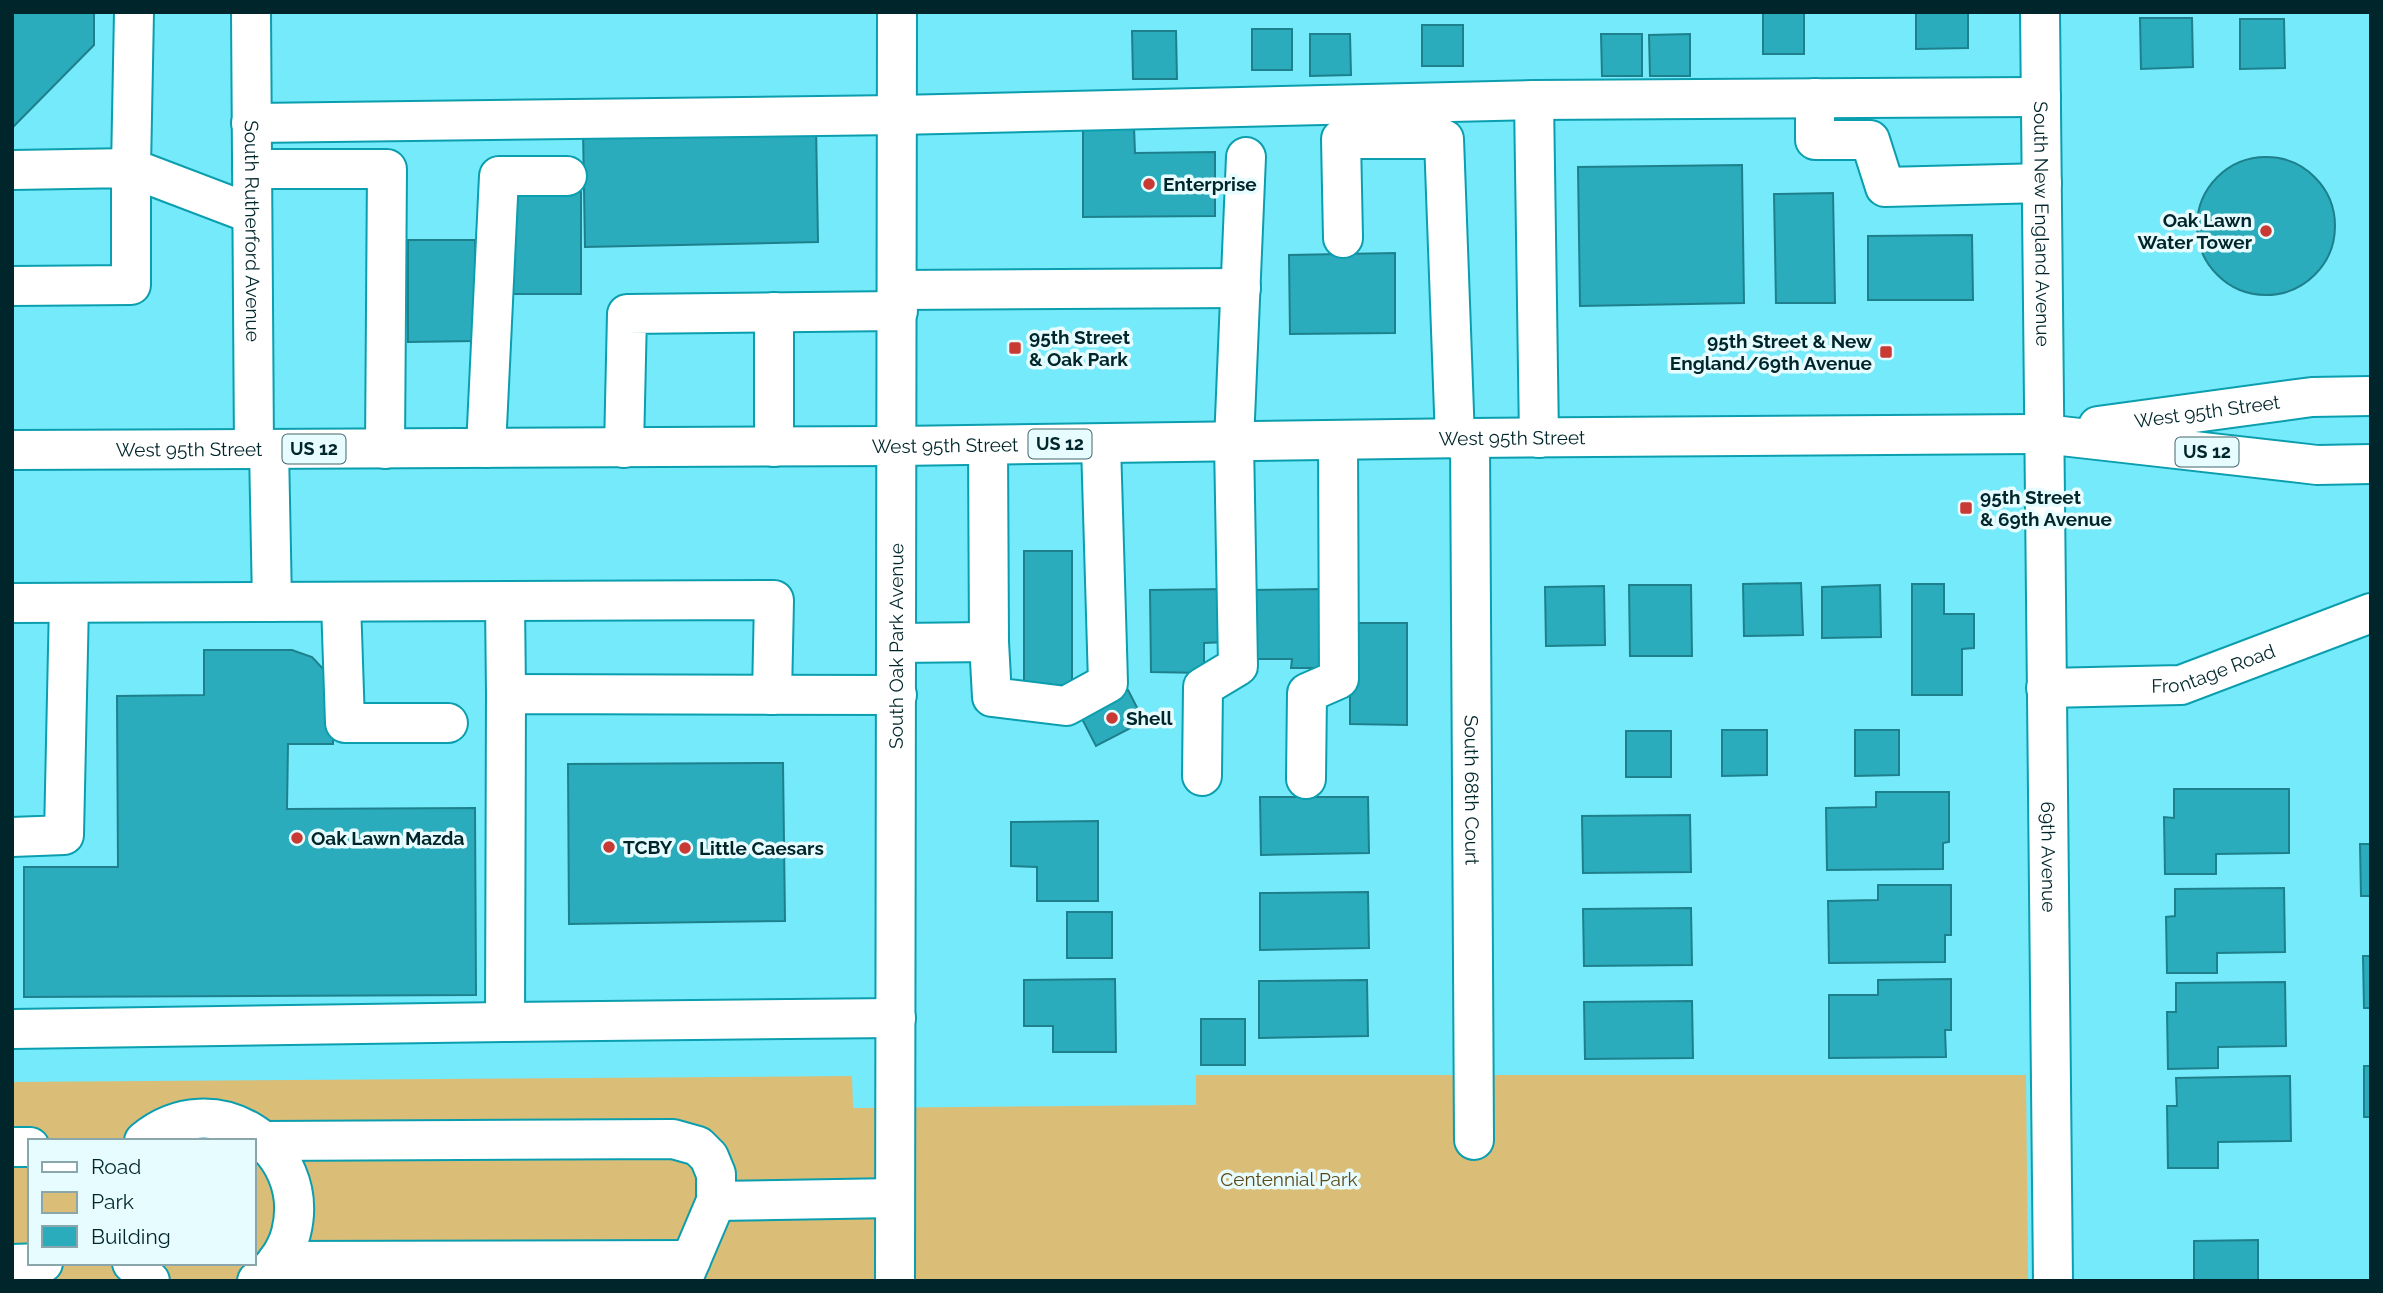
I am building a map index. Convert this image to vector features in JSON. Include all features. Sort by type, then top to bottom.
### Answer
[{"type":"street","points":[[12,286],[131,285],[134,12]]},
{"type":"street","name":"South Rutherford Avenue","points":[[251,12],[253,214],[261,449],[272,602]]},
{"type":"street","name":"South Oak Park Avenue","points":[[895,1281],[897,12]]},
{"type":"street","name":"South New England Avenue","points":[[2040,12],[2043,434]]},
{"type":"street","points":[[251,123],[897,115],[1534,100],[2041,97]]},
{"type":"street","points":[[1815,98],[1815,140],[1870,140],[1885,187],[2042,183]]},
{"type":"street","points":[[1534,100],[1538,438]]},
{"type":"street","name":"South 68th Court","points":[[1343,238],[1341,139],[1444,138],[1462,439],[1474,1140]]},
{"type":"street","points":[[1202,776],[1203,687],[1238,666],[1234,442],[1246,157]]},
{"type":"street","points":[[12,170],[131,168],[253,214]]},
{"type":"street","points":[[252,169],[387,170],[385,449]]},
{"type":"street","points":[[486,448],[499,176],[567,176]]},
{"type":"street","points":[[624,448],[627,314],[774,312],[897,300],[1241,288]]},
{"type":"street","points":[[774,312],[774,447]]},
{"type":"street","name":"West 95th Street","points":[[2043,434],[2312,397],[2371,396]]},
{"type":"street","name":"West 95th Street","points":[[12,450],[774,447],[2043,434],[2317,465],[2371,464]]},
{"type":"street","name":"69th Avenue","points":[[2043,434],[2053,1281]]},
{"type":"street","points":[[1306,779],[1307,693],[1339,679],[1338,440]]},
{"type":"street","points":[[988,445],[989,642],[992,697],[1066,706],[1108,683],[1101,444]]},
{"type":"street","points":[[12,603],[774,600],[772,695]]},
{"type":"street","points":[[505,601],[505,1022]]},
{"type":"street","points":[[341,602],[345,723],[448,723]]},
{"type":"street","points":[[12,836],[64,835],[69,603]]},
{"type":"street","name":"Frontage Road","points":[[2046,688],[2181,685],[2371,613]]},
{"type":"street","points":[[897,643],[989,642]]},
{"type":"street","points":[[506,694],[897,695]]},
{"type":"street","points":[[12,1029],[896,1018]]},
{"type":"street","points":[[146,1139],[170,1124],[209,1118],[248,1129],[264,1141],[284,1167],[294,1198],[294,1221],[288,1242],[267,1271]]},
{"type":"street","points":[[264,1141],[673,1139],[698,1146],[709,1157],[716,1174],[716,1201],[686,1270],[267,1271]]},
{"type":"street","points":[[716,1201],[895,1198]]},
{"type":"street","points":[[134,1265],[150,1281]]},
{"type":"green space","name":"Centennial Park","points":[[1196,1075],[2026,1075],[2028,1281],[12,1281],[12,1082],[852,1076],[853,1108],[1196,1105]]},
{"type":"building","points":[[12,12],[94,12],[94,45],[12,128]]},
{"type":"building","points":[[1763,12],[1804,13],[1804,54],[1763,54]]},
{"type":"building","points":[[1916,12],[1968,12],[1968,48],[1916,49]]},
{"type":"building","points":[[2140,18],[2192,18],[2193,67],[2141,69]]},
{"type":"building","points":[[2240,19],[2284,19],[2285,68],[2240,69]]},
{"type":"building","points":[[1422,25],[1463,25],[1463,66],[1422,66]]},
{"type":"building","points":[[1252,29],[1292,29],[1292,70],[1252,70]]},
{"type":"building","points":[[1132,31],[1176,31],[1177,79],[1133,79]]},
{"type":"building","points":[[1310,34],[1350,34],[1351,75],[1310,76]]},
{"type":"building","points":[[1601,34],[1642,34],[1642,76],[1602,76]]},
{"type":"building","points":[[1690,34],[1690,76],[1650,76],[1649,35]]},
{"type":"building","points":[[816,125],[818,242],[585,247],[583,130]]},
{"type":"building","name":"Enterprise","points":[[1083,127],[1134,127],[1135,153],[1215,152],[1215,216],[1083,217]]},
{"type":"building","name":"Oak Lawn Water Tower","points":[[2266,157],[2292,162],[2315,177],[2330,200],[2335,226],[2330,252],[2315,275],[2292,290],[2266,295],[2240,290],[2217,275],[2202,252],[2197,226],[2202,200],[2217,177],[2240,162]]},
{"type":"building","points":[[1742,165],[1744,303],[1580,306],[1578,167]]},
{"type":"building","points":[[503,192],[581,192],[581,294],[504,294]]},
{"type":"building","points":[[1833,193],[1835,303],[1776,303],[1774,194]]},
{"type":"building","points":[[1972,235],[1973,300],[1868,300],[1868,236]]},
{"type":"building","points":[[408,240],[475,240],[476,341],[408,342]]},
{"type":"building","points":[[1395,253],[1395,333],[1290,334],[1289,255]]},
{"type":"building","points":[[1024,551],[1072,551],[1072,685],[1024,685]]},
{"type":"building","points":[[1801,583],[1803,635],[1744,636],[1743,584]]},
{"type":"building","points":[[1912,584],[1944,584],[1944,614],[1974,614],[1974,648],[1962,649],[1962,695],[1912,695]]},
{"type":"building","points":[[1629,585],[1691,585],[1692,656],[1630,656]]},
{"type":"building","points":[[1880,585],[1881,637],[1822,638],[1822,587]]},
{"type":"building","points":[[1604,586],[1605,645],[1546,646],[1545,587]]},
{"type":"building","points":[[1227,589],[1227,642],[1204,643],[1204,673],[1151,672],[1150,590]]},
{"type":"building","points":[[1323,589],[1323,668],[1291,668],[1292,659],[1248,659],[1247,590]]},
{"type":"building","points":[[1350,623],[1407,623],[1407,725],[1350,724]]},
{"type":"building","name":"Oak Lawn Mazda","points":[[204,650],[292,650],[312,657],[328,674],[333,689],[333,744],[288,744],[287,809],[475,808],[476,995],[24,997],[24,867],[118,867],[117,696],[204,695]]},
{"type":"building","name":"Shell","points":[[1128,690],[1144,721],[1096,746],[1080,715]]},
{"type":"building","points":[[1722,730],[1767,730],[1767,775],[1722,776]]},
{"type":"building","points":[[1855,730],[1899,730],[1899,775],[1855,776]]},
{"type":"building","points":[[1626,731],[1671,731],[1671,777],[1626,777]]},
{"type":"building","points":[[783,763],[785,921],[569,924],[568,764]]},
{"type":"building","points":[[2174,789],[2289,789],[2289,853],[2216,854],[2216,874],[2165,874],[2164,817],[2174,818]]},
{"type":"building","points":[[1876,792],[1949,792],[1949,842],[1943,843],[1943,869],[1827,870],[1826,808],[1876,807]]},
{"type":"building","points":[[1260,797],[1368,797],[1369,853],[1261,855]]},
{"type":"building","points":[[1690,815],[1691,872],[1583,873],[1582,816]]},
{"type":"building","points":[[1098,821],[1098,901],[1037,901],[1037,867],[1011,866],[1011,822]]},
{"type":"building","points":[[2360,844],[2371,844],[2371,896],[2361,896]]},
{"type":"building","points":[[1878,885],[1951,885],[1951,935],[1945,935],[1945,962],[1829,963],[1828,901],[1878,900]]},
{"type":"building","points":[[2284,888],[2285,952],[2217,953],[2217,973],[2167,973],[2166,917],[2175,916],[2175,889]]},
{"type":"building","points":[[1368,892],[1369,948],[1260,950],[1260,893]]},
{"type":"building","points":[[1691,908],[1692,965],[1584,966],[1583,909]]},
{"type":"building","points":[[1067,912],[1112,912],[1112,958],[1067,958]]},
{"type":"building","points":[[2363,956],[2371,956],[2371,1008],[2364,1008]]},
{"type":"building","points":[[1115,979],[1116,1052],[1053,1052],[1053,1026],[1024,1026],[1024,980]]},
{"type":"building","points":[[1951,979],[1951,1030],[1945,1030],[1946,1057],[1829,1058],[1829,995],[1878,995],[1878,980]]},
{"type":"building","points":[[1367,980],[1368,1036],[1259,1038],[1259,981]]},
{"type":"building","points":[[2285,982],[2286,1046],[2218,1047],[2218,1068],[2168,1069],[2167,1012],[2176,1012],[2176,983]]},
{"type":"building","points":[[1692,1001],[1693,1058],[1585,1059],[1584,1002]]},
{"type":"building","points":[[1201,1019],[1245,1019],[1245,1065],[1201,1065]]},
{"type":"building","points":[[2364,1066],[2371,1066],[2371,1117],[2364,1117]]},
{"type":"building","points":[[2290,1076],[2291,1141],[2218,1142],[2218,1168],[2168,1168],[2167,1106],[2177,1106],[2176,1078]]},
{"type":"building","points":[[2258,1240],[2258,1281],[2194,1281],[2194,1241]]},
{"type":"place","name":"Enterprise","points":[[1149,184]]},
{"type":"place","name":"Oak Lawn Water Tower","points":[[2266,231]]},
{"type":"place","name":"95th Street & Oak Park","points":[[1015,348]]},
{"type":"place","name":"95th Street & New England/69th Avenue","points":[[1886,352]]},
{"type":"place","name":"95th Street & 69th Avenue","points":[[1966,508]]},
{"type":"place","name":"Shell","points":[[1112,718]]},
{"type":"place","name":"Oak Lawn Mazda","points":[[297,838]]},
{"type":"place","name":"TCBY","points":[[609,847]]},
{"type":"place","name":"Little Caesars","points":[[685,848]]}]
